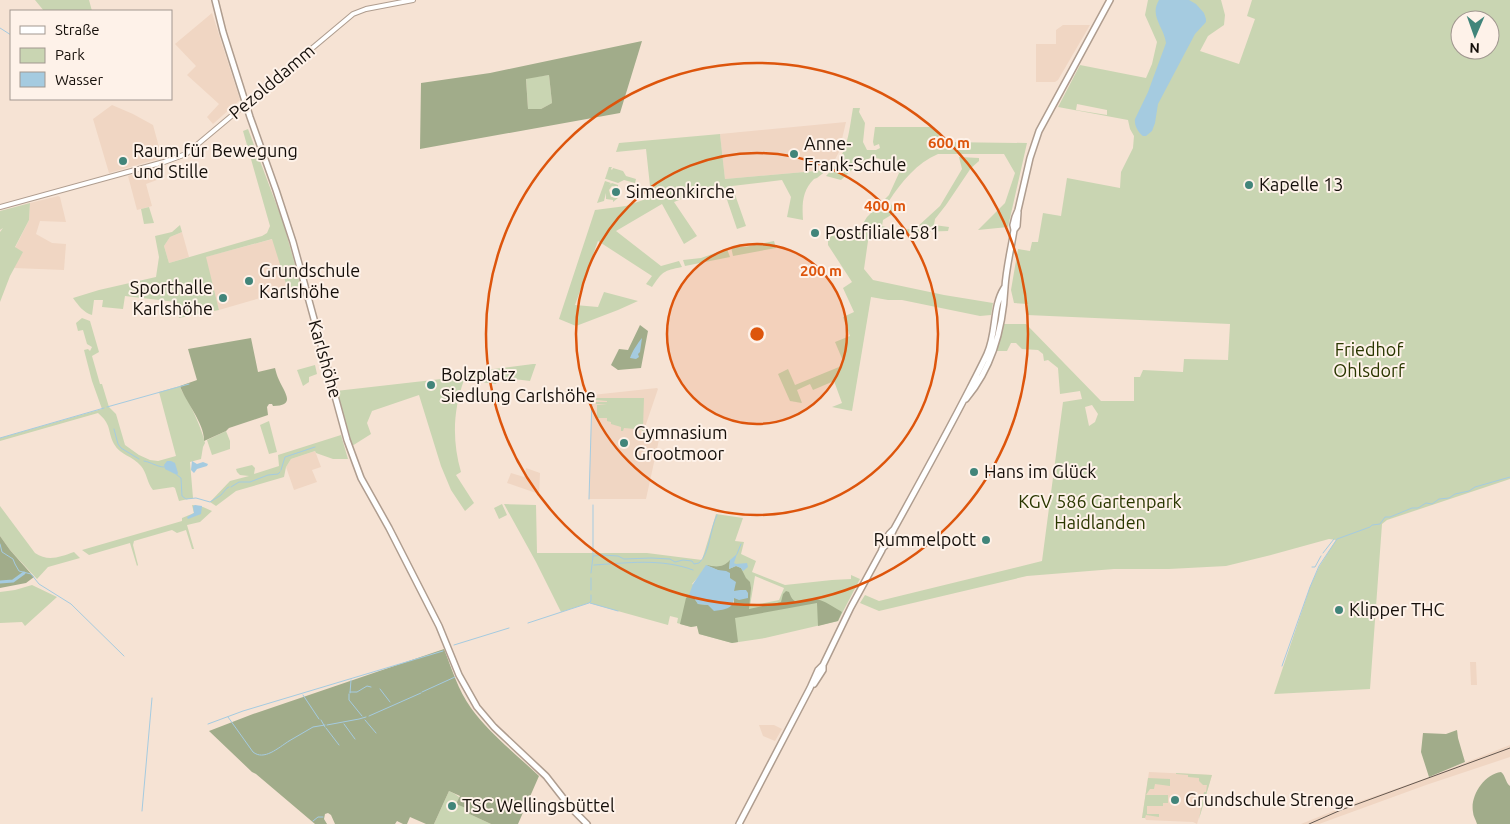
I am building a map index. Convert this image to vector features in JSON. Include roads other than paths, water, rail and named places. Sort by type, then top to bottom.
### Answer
[{"type":"main road","name":"Karlshöhe","points":[[214,0],[246,104],[293,242],[345,432],[360,471],[440,626],[465,686],[483,715],[546,776],[571,808],[587,824]]},
{"type":"main road","points":[[739,824],[882,550],[982,371],[991,344],[1000,294],[1005,287],[1014,230],[1018,226],[1018,210],[1030,158],[1039,131],[1110,0]]},
{"type":"street","name":"Pezolddamm","points":[[0,207],[186,154],[353,14],[366,9],[413,0]]},
{"type":"water","points":[[1159,0],[1189,0],[1196,4],[1204,13],[1206,22],[1195,34],[1158,104],[1152,131],[1143,136],[1135,124],[1135,119],[1148,92],[1166,43],[1156,16],[1156,6]]},
{"type":"water","points":[[642,338],[639,357],[636,359],[630,358],[635,348]]},
{"type":"water","points":[[167,461],[175,463],[177,475],[165,469],[164,465]]},
{"type":"water","points":[[192,461],[197,464],[203,462],[208,464],[197,469],[194,473],[191,470]]},
{"type":"water","points":[[193,506],[202,506],[201,514],[188,519],[187,517],[194,513]]},
{"type":"water","points":[[737,554],[734,563],[747,563],[748,567],[743,571],[736,566],[729,569],[730,560]]},
{"type":"water","points":[[706,565],[730,573],[730,578],[736,582],[734,591],[746,590],[748,598],[739,600],[734,598],[734,602],[730,607],[717,611],[714,611],[708,605],[698,604],[689,595],[693,584]]},
{"type":"waterway","points":[[0,28],[10,34]]},
{"type":"waterway","points":[[107,407],[189,384]]},
{"type":"waterway","points":[[589,499],[592,398]]},
{"type":"waterway","points":[[0,438],[104,408]]},
{"type":"waterway","points":[[114,429],[121,448],[139,459]]},
{"type":"waterway","points":[[281,470],[285,457],[315,447]]},
{"type":"waterway","points":[[144,461],[164,467]]},
{"type":"waterway","points":[[231,487],[239,482],[250,482],[280,472]]},
{"type":"waterway","points":[[177,475],[181,478],[182,496],[186,499],[196,498],[210,502],[229,487]]},
{"type":"waterway","points":[[1282,666],[1319,566],[1337,539],[1372,525],[1380,524],[1385,517],[1390,517],[1412,508],[1418,508],[1426,503],[1432,504],[1439,499],[1449,498],[1475,487],[1510,477]]},
{"type":"waterway","points":[[591,573],[593,505]]},
{"type":"waterway","points":[[593,556],[618,556],[624,559],[670,559],[675,562],[683,560],[692,561],[694,564],[699,563],[703,559],[708,547],[717,515]]},
{"type":"waterway","points":[[1323,553],[1334,539]]},
{"type":"waterway","points":[[0,544],[2,552],[13,559],[19,571],[31,574],[39,584],[71,604],[124,656]]},
{"type":"waterway","points":[[737,554],[741,544]]},
{"type":"waterway","points":[[1312,567],[1315,567],[1321,556]]},
{"type":"waterway","points":[[594,565],[656,563],[681,566],[693,570]]},
{"type":"waterway","points":[[0,582],[13,581],[24,573]]},
{"type":"waterway","points":[[591,578],[591,590]]},
{"type":"waterway","points":[[528,623],[589,603],[591,595]]},
{"type":"waterway","points":[[590,603],[618,611]]},
{"type":"waterway","points":[[454,645],[509,628]]},
{"type":"waterway","points":[[208,724],[243,711],[443,651]]},
{"type":"waterway","points":[[422,692],[455,677]]},
{"type":"waterway","points":[[350,693],[351,680]]},
{"type":"waterway","points":[[350,692],[357,692],[367,686],[371,687]]},
{"type":"waterway","points":[[380,689],[390,702]]},
{"type":"waterway","points":[[369,716],[421,693]]},
{"type":"waterway","points":[[349,694],[349,700],[362,716]]},
{"type":"waterway","points":[[303,695],[311,707]]},
{"type":"waterway","points":[[142,811],[152,698]]},
{"type":"waterway","points":[[311,707],[319,719]]},
{"type":"waterway","points":[[228,717],[253,752],[257,754],[262,755],[271,752],[289,741]]},
{"type":"waterway","points":[[327,725],[366,717]]},
{"type":"waterway","points":[[321,720],[325,727]]},
{"type":"waterway","points":[[365,720],[376,733]]},
{"type":"waterway","points":[[344,724],[355,739]]},
{"type":"waterway","points":[[289,741],[313,727],[325,725]]},
{"type":"waterway","points":[[326,728],[339,745]]},
{"type":"waterway","points":[[313,821],[318,817],[323,817]]},
{"type":"tram line","points":[[1309,824],[1341,810],[1510,748]]},
{"type":"place","name":"Anne- Frank-Schule","points":[[794,154]]},
{"type":"place","name":"Raum für Bewegung und Stille","points":[[123,161]]},
{"type":"place","name":"Kapelle 13","points":[[1249,185]]},
{"type":"place","name":"Simeonkirche","points":[[616,192]]},
{"type":"place","name":"Postfiliale 581","points":[[815,233]]},
{"type":"place","name":"Grundschule Karlshöhe","points":[[249,281]]},
{"type":"place","name":"Sporthalle Karlshöhe","points":[[223,298]]},
{"type":"place","name":"Bolzplatz Siedlung Carlshöhe","points":[[431,385]]},
{"type":"place","name":"Gymnasium Grootmoor","points":[[624,443]]},
{"type":"place","name":"Hans im Glück","points":[[974,472]]},
{"type":"place","name":"Rummelpott","points":[[986,540]]},
{"type":"place","name":"Klipper THC","points":[[1339,610]]},
{"type":"place","name":"Grundschule Strenge","points":[[1175,800]]},
{"type":"place","name":"TSC Wellingsbüttel","points":[[452,806]]},
{"type":"park label","name":"Friedhof Ohlsdorf","points":[[1369,360]]},
{"type":"park label","name":"KGV 586 Gartenpark Haidlanden","points":[[1100,512]]}]
